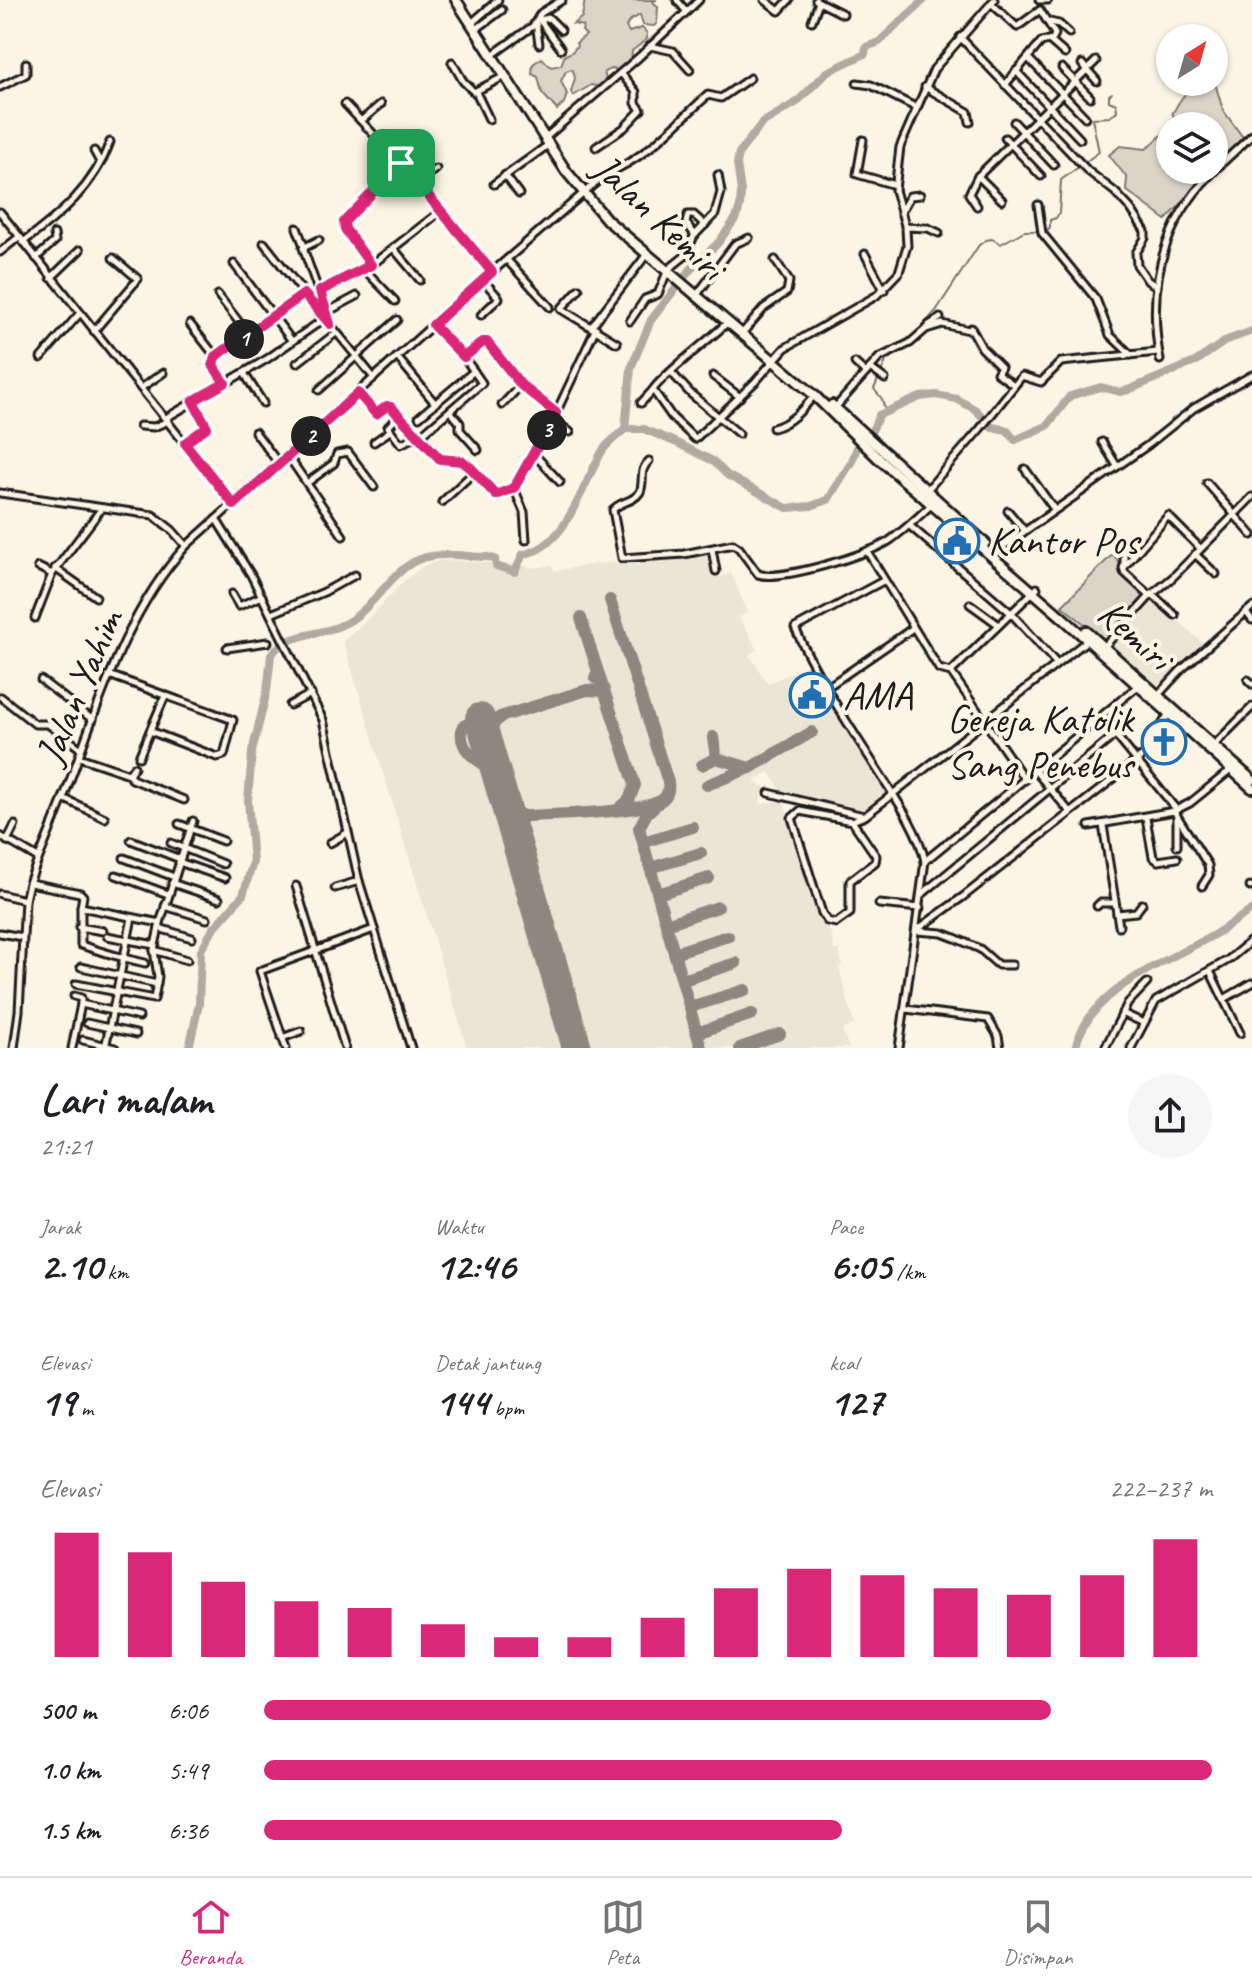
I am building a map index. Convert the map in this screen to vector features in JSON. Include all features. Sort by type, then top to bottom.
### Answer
[{"type":"highway","name":"Jalan Kemiri","points":[[459,0],[547,140]]},
{"type":"highway","name":"Jalan Kemiri","points":[[473,21],[547,140],[586,193],[647,254],[745,330],[834,410]]},
{"type":"highway","name":"Jalan Kemiri","points":[[586,193],[670,271]]},
{"type":"highway","name":"Jalan Kemiri","points":[[695,291],[848,424]]},
{"type":"highway","name":"Kemiri","points":[[848,424],[1252,780]]},
{"type":"highway","name":"Kemiri","points":[[880,455],[926,490],[935,502]]},
{"type":"highway","name":"Kemiri","points":[[1089,639],[1104,647],[1141,684],[1158,695],[1171,711]]},
{"type":"highway","name":"Kemiri","points":[[1185,724],[1214,745],[1252,788]]},
{"type":"street","points":[[473,21],[498,0]]},
{"type":"street","points":[[539,44],[538,20],[541,13],[562,0]]},
{"type":"street","points":[[677,0],[686,11]]},
{"type":"street","points":[[494,184],[547,140],[699,0]]},
{"type":"street","points":[[765,0],[779,11],[789,0]]},
{"type":"street","points":[[1005,85],[1041,42],[1055,36],[1040,10],[1038,0],[1048,0]]},
{"type":"street","points":[[812,21],[818,1],[843,14]]},
{"type":"street","points":[[653,390],[672,417],[695,439],[799,338],[884,290],[899,272],[907,239],[895,185],[897,154],[934,69],[993,2],[1017,27],[1040,10]]},
{"type":"street","points":[[473,21],[502,10]]},
{"type":"street","points":[[495,53],[538,20],[549,18],[561,30]]},
{"type":"street","points":[[538,20],[561,49]]},
{"type":"street","points":[[1049,22],[1059,24],[1069,33]]},
{"type":"street","points":[[960,37],[1082,165],[1115,192],[1137,217],[1145,234],[1136,253],[1137,265],[1148,281],[1157,286]]},
{"type":"street","points":[[1048,40],[1065,54]]},
{"type":"street","points":[[650,46],[673,51],[690,70]]},
{"type":"street","points":[[1028,58],[1085,117]]},
{"type":"street","points":[[977,206],[969,194],[978,176],[1096,61]]},
{"type":"street","points":[[452,62],[469,89],[476,92],[489,119]]},
{"type":"street","points":[[0,87],[26,74],[26,63]]},
{"type":"street","points":[[1082,64],[1097,81]]},
{"type":"street","points":[[1062,68],[1090,97]]},
{"type":"street","points":[[1016,71],[1080,139]]},
{"type":"street","points":[[596,147],[624,128],[641,110],[636,103],[636,92],[621,73]]},
{"type":"street","points":[[476,92],[505,76]]},
{"type":"street","name":"Jalan Yahim","points":[[14,1048],[25,900],[29,883],[109,675],[164,570],[216,519],[607,173],[619,169],[649,147],[708,95],[721,98],[750,78]]},
{"type":"street","points":[[857,83],[871,85],[917,108]]},
{"type":"street","points":[[925,87],[968,112],[970,122]]},
{"type":"street","points":[[345,104],[418,182],[492,272]]},
{"type":"street","points":[[361,121],[381,104]]},
{"type":"street","points":[[1014,122],[1054,165]]},
{"type":"street","points":[[1160,360],[1157,286],[1161,255],[1188,203],[1210,175],[1252,135]]},
{"type":"street","points":[[1005,138],[1041,176]]},
{"type":"street","points":[[863,140],[857,174],[895,185]]},
{"type":"street","points":[[0,251],[24,240],[70,206],[110,142]]},
{"type":"street","points":[[94,151],[100,162]]},
{"type":"street","points":[[395,301],[368,267],[345,229],[344,222],[401,163]]},
{"type":"street","points":[[418,182],[436,169]]},
{"type":"street","points":[[505,175],[519,194]]},
{"type":"street","points":[[630,321],[645,299],[658,294],[670,271],[689,252],[695,235],[715,214],[722,187],[718,175]]},
{"type":"street","points":[[978,176],[1002,200]]},
{"type":"street","points":[[900,213],[910,196],[920,195]]},
{"type":"street","points":[[1038,205],[1042,233],[1096,299],[1110,335],[1132,355]]},
{"type":"street","points":[[320,291],[368,267],[441,211]]},
{"type":"street","points":[[0,212],[234,505]]},
{"type":"street","points":[[695,235],[686,223],[688,215],[694,215],[705,225]]},
{"type":"street","points":[[905,227],[928,228],[939,233]]},
{"type":"street","points":[[297,228],[320,291],[325,315]]},
{"type":"street","points":[[38,257],[55,241],[54,234]]},
{"type":"street","points":[[695,291],[735,244],[749,238]]},
{"type":"street","points":[[304,246],[319,240]]},
{"type":"street","points":[[264,243],[374,378]]},
{"type":"street","points":[[394,249],[420,280]]},
{"type":"street","points":[[53,276],[80,250]]},
{"type":"street","points":[[358,393],[376,414],[389,405],[440,459],[462,461],[496,495],[514,488],[554,416],[594,327],[647,254]]},
{"type":"street","points":[[865,254],[884,290]]},
{"type":"street","points":[[92,328],[138,280],[136,275],[113,258]]},
{"type":"street","points":[[507,260],[550,307]]},
{"type":"street","points":[[745,330],[764,308],[787,292],[789,281],[775,260]]},
{"type":"street","points":[[234,264],[292,341]]},
{"type":"street","points":[[481,315],[499,298],[483,280]]},
{"type":"street","points":[[579,289],[561,309],[617,343]]},
{"type":"street","points":[[225,383],[213,365],[215,357],[304,294]]},
{"type":"street","points":[[218,295],[249,335]]},
{"type":"street","points":[[140,426],[154,427],[244,373],[357,296]]},
{"type":"street","points":[[41,358],[80,313]]},
{"type":"street","points":[[834,410],[887,352],[914,341],[940,318]]},
{"type":"street","points":[[319,390],[397,320]]},
{"type":"street","points":[[641,403],[656,383],[728,322]]},
{"type":"street","points":[[190,324],[215,357]]},
{"type":"street","points":[[926,329],[942,324],[971,328],[981,341],[982,348],[1001,367],[997,373],[1014,385]]},
{"type":"street","points":[[399,416],[389,426],[402,445],[451,412],[482,383],[464,357],[433,325]]},
{"type":"street","points":[[297,363],[336,333]]},
{"type":"street","points":[[464,357],[486,341],[521,385],[570,432]]},
{"type":"street","points":[[926,490],[1024,375],[1042,381],[1061,362],[1158,352]]},
{"type":"street","points":[[397,357],[434,402]]},
{"type":"street","points":[[855,363],[881,376]]},
{"type":"street","points":[[419,417],[474,371]]},
{"type":"street","points":[[671,372],[691,394],[739,434]]},
{"type":"street","points":[[141,388],[163,373]]},
{"type":"street","points":[[244,373],[263,403]]},
{"type":"street","points":[[993,554],[1162,435],[1194,408],[1252,375]]},
{"type":"street","points":[[713,376],[740,397]]},
{"type":"street","points":[[502,405],[521,385]]},
{"type":"street","points":[[773,428],[784,425],[802,411],[814,395]]},
{"type":"street","points":[[185,443],[207,427],[193,401]]},
{"type":"street","points":[[451,412],[460,423],[460,430],[478,450]]},
{"type":"street","points":[[374,442],[390,431]]},
{"type":"street","points":[[255,432],[279,464]]},
{"type":"street","points":[[1102,442],[1117,466]]},
{"type":"street","points":[[307,483],[334,463],[337,454],[346,452],[374,487]]},
{"type":"street","points":[[533,453],[560,482]]},
{"type":"street","points":[[288,456],[343,536]]},
{"type":"street","points":[[649,461],[641,470],[639,492],[613,510],[620,557],[684,554],[736,545],[752,569],[768,576],[815,568],[889,541],[935,502]]},
{"type":"street","points":[[1025,469],[1054,509]]},
{"type":"street","points":[[442,502],[470,475],[477,475]]},
{"type":"street","points":[[1207,483],[1252,535]]},
{"type":"street","points":[[514,488],[524,512],[526,540]]},
{"type":"street","points":[[0,493],[153,515],[162,520],[186,546]]},
{"type":"street","points":[[1104,647],[1151,595],[1252,497]]},
{"type":"street","points":[[35,618],[53,571],[102,507]]},
{"type":"street","points":[[1008,511],[1024,530]]},
{"type":"street","points":[[1123,568],[1168,516],[1216,574]]},
{"type":"street","points":[[216,519],[241,556],[262,596],[326,730],[359,881],[411,1048]]},
{"type":"street","points":[[910,526],[1011,613],[1057,664]]},
{"type":"street","points":[[1124,543],[1123,568],[1175,615]]},
{"type":"street","points":[[712,549],[716,571]]},
{"type":"street","points":[[867,551],[941,671],[951,672]]},
{"type":"street","points":[[38,567],[53,571],[96,597]]},
{"type":"street","points":[[271,614],[355,575]]},
{"type":"street","points":[[883,581],[795,628],[826,688],[893,794],[923,849],[925,861],[920,908],[899,1048]]},
{"type":"street","points":[[951,672],[1035,590]]},
{"type":"street","points":[[232,594],[239,606],[262,596]]},
{"type":"street","points":[[970,604],[999,625]]},
{"type":"street","points":[[1158,695],[1181,670],[1252,607]]},
{"type":"street","points":[[1246,612],[1252,620]]},
{"type":"street","points":[[826,688],[913,628]]},
{"type":"street","points":[[852,821],[877,858],[850,881],[850,913],[841,921],[832,923],[822,913],[792,818],[800,811],[852,821],[865,816],[1089,639]]},
{"type":"street","points":[[227,648],[268,642]]},
{"type":"street","points":[[951,672],[1025,780]]},
{"type":"street","points":[[109,675],[233,720],[226,752],[222,757],[150,731]]},
{"type":"street","points":[[41,680],[93,720]]},
{"type":"street","points":[[925,861],[1141,684]]},
{"type":"street","points":[[290,705],[311,694]]},
{"type":"street","points":[[139,757],[165,696]]},
{"type":"street","points":[[1,697],[35,724],[48,724],[81,749]]},
{"type":"street","points":[[1214,745],[1252,707]]},
{"type":"street","points":[[917,930],[1148,750],[1171,711]]},
{"type":"street","points":[[1101,717],[1176,812],[1208,865],[1209,875],[1202,886]]},
{"type":"street","points":[[921,896],[1115,735]]},
{"type":"street","points":[[79,757],[129,774],[138,781],[184,800]]},
{"type":"street","points":[[129,774],[134,767]]},
{"type":"street","points":[[1089,826],[1176,812],[1234,767]]},
{"type":"street","points":[[1036,772],[1070,812]]},
{"type":"street","points":[[769,793],[865,816]]},
{"type":"street","points":[[63,798],[105,818]]},
{"type":"street","points":[[1176,812],[1177,846]]},
{"type":"street","points":[[1146,818],[1153,857],[1158,861],[1177,858]]},
{"type":"street","points":[[76,984],[152,1000],[156,997],[155,948],[159,926],[193,821]]},
{"type":"street","points":[[179,824],[223,841]]},
{"type":"street","points":[[7,841],[15,825]]},
{"type":"street","points":[[1103,825],[1119,926]]},
{"type":"street","points":[[330,843],[347,833]]},
{"type":"street","points":[[0,836],[38,858]]},
{"type":"street","points":[[131,840],[225,878]]},
{"type":"street","points":[[171,843],[223,864]]},
{"type":"street","points":[[124,858],[219,899]]},
{"type":"street","points":[[116,875],[168,894]]},
{"type":"street","points":[[335,888],[359,881]]},
{"type":"street","points":[[29,883],[83,896],[79,927],[81,945],[104,955],[145,963]]},
{"type":"street","points":[[296,886],[345,1048]]},
{"type":"street","points":[[0,894],[25,900]]},
{"type":"street","points":[[1097,906],[1100,903],[1115,903]]},
{"type":"street","points":[[879,904],[920,908]]},
{"type":"street","points":[[1117,914],[1136,912],[1142,904]]},
{"type":"street","points":[[165,906],[207,919]]},
{"type":"street","points":[[81,907],[132,918],[192,938]]},
{"type":"street","points":[[105,1047],[132,918]]},
{"type":"street","points":[[79,927],[187,960]]},
{"type":"street","points":[[286,1048],[260,972],[374,929]]},
{"type":"street","points":[[917,930],[942,933],[980,949],[998,965],[1012,965]]},
{"type":"street","points":[[0,933],[22,937]]},
{"type":"street","points":[[1131,1048],[1159,999],[1210,971],[1252,940]]},
{"type":"street","points":[[81,967],[157,984]]},
{"type":"street","points":[[1210,971],[1240,1033]]},
{"type":"street","points":[[1105,1048],[1122,1013],[1147,983]]},
{"type":"street","points":[[1224,999],[1252,983]]},
{"type":"street","points":[[72,1048],[81,1004],[81,998],[74,996]]},
{"type":"street","points":[[81,1004],[139,1017]]},
{"type":"street","points":[[906,1009],[988,1019],[997,1034],[1000,1048]]},
{"type":"street","points":[[1122,1013],[1144,1023]]},
{"type":"street","points":[[87,1023],[136,1034]]},
{"type":"street","points":[[282,1038],[301,1031]]},
{"type":"street","points":[[83,1040],[115,1048]]},
{"type":"shaded area","points":[[585,0],[657,0],[652,1],[658,7],[657,23],[654,26],[643,25],[640,15],[629,21],[626,27],[629,32],[642,28],[647,33],[647,39],[632,51],[631,62],[618,73],[614,68],[604,72],[607,83],[602,87],[591,85],[573,96],[575,75],[572,69],[566,71],[561,81],[567,94],[557,110],[542,93],[538,77],[532,74],[533,64],[542,58],[551,67],[561,65],[565,55],[572,52],[576,43],[586,35],[582,31],[583,26],[573,24],[582,17]]},
{"type":"shaded area","points":[[1184,96],[1219,96],[1224,112],[1173,112]]},
{"type":"shaded area","points":[[1228,117],[1244,139],[1228,155]]},
{"type":"shaded area","points":[[1156,140],[1156,184],[1200,184],[1166,220],[1126,190],[1127,178],[1109,155],[1120,146],[1146,149]]},
{"type":"shaded area","points":[[711,553],[720,577],[731,573],[748,613],[739,617],[757,649],[749,655],[768,684],[809,664],[884,793],[860,813],[782,793],[770,772],[754,780],[765,790],[761,804],[783,800],[819,914],[831,933],[834,950],[839,950],[842,966],[839,967],[854,1024],[842,1030],[849,1048],[467,1048],[343,641],[405,580],[423,566],[442,560],[535,568],[551,565],[555,571],[599,563],[630,562],[640,566],[641,559]]},
{"type":"shaded area","points":[[1112,555],[1150,592],[1107,642],[1062,606]]},
{"type":"shaded area","points":[[1152,597],[1204,644],[1156,688],[1109,645]]},
{"type":"waterway","points":[[625,429],[631,368],[651,320],[736,218],[741,191],[737,164],[739,153],[762,123],[797,102],[827,72],[865,54],[866,47],[879,42],[924,0]]},
{"type":"waterway","points":[[1045,233],[1050,227],[1050,220],[1059,213],[1061,180],[1099,152],[1092,118],[1110,117],[1117,111],[1116,104],[1109,101],[1112,93]]},
{"type":"waterway","points":[[893,348],[910,340],[936,311],[979,245],[992,239],[1001,244],[1024,231],[1040,231]]},
{"type":"waterway","points":[[189,1048],[199,1004],[201,950],[213,929],[243,895],[253,862],[248,801],[252,752],[267,691],[271,655],[286,642],[335,628],[354,618],[400,571],[420,559],[445,555],[488,557],[495,559],[496,566],[515,572],[523,554],[538,549],[562,527],[603,450],[625,429],[644,429],[677,443],[713,461],[727,475],[787,508],[811,506],[828,500],[858,445],[871,433],[879,415],[920,397],[936,395],[957,399],[976,410],[992,427],[1007,430],[1015,440],[1047,426],[1070,396],[1101,387],[1120,392],[1128,390],[1195,362],[1227,340],[1252,331]]},
{"type":"waterway","points":[[885,410],[882,399],[874,389],[889,354]]},
{"type":"waterway","points":[[1075,1048],[1083,1027],[1112,994],[1130,980],[1215,934],[1252,910]]},
{"type":"taxiway","points":[[504,800],[512,811],[525,816],[619,810],[653,804],[666,795],[668,782],[610,600]]},
{"type":"taxiway","points":[[581,618],[598,672],[595,678]]},
{"type":"taxiway","points":[[598,672],[635,785],[629,800],[619,809]]},
{"type":"taxiway","points":[[487,743],[492,726],[500,717],[587,690],[604,691]]},
{"type":"taxiway","points":[[480,719],[463,726],[463,742],[470,754],[495,771]]},
{"type":"taxiway","points":[[707,785],[750,768],[812,732]]},
{"type":"taxiway","points":[[702,765],[716,758],[713,737]]},
{"type":"taxiway","points":[[716,758],[750,768]]},
{"type":"taxiway","points":[[658,803],[647,813],[639,828],[701,1048]]},
{"type":"taxiway","points":[[513,833],[517,822],[525,816]]},
{"type":"taxiway","points":[[643,842],[693,827]]},
{"type":"taxiway","points":[[650,868],[701,853]]},
{"type":"taxiway","points":[[658,894],[709,878]]},
{"type":"taxiway","points":[[666,924],[718,907]]},
{"type":"taxiway","points":[[674,953],[728,936]]},
{"type":"taxiway","points":[[683,980],[736,963]]},
{"type":"taxiway","points":[[690,1007],[745,990]]},
{"type":"taxiway","points":[[697,1033],[752,1014]]},
{"type":"taxiway","points":[[740,1048],[780,1034]]},
{"type":"runway","points":[[480,718],[577,1048]]},
{"type":"place","name":"Kantor Pos","points":[[957,541]]},
{"type":"place","name":"AMA","points":[[812,695]]},
{"type":"place","name":"Gereja Katolik Sang Penebus","points":[[1164,742]]},
{"type":"route","points":[[401,163],[492,272],[433,325],[464,357],[487,342],[521,385],[556,413],[514,488],[496,495],[462,461],[440,459],[389,405],[376,414],[358,393],[234,505],[185,443],[207,427],[193,401],[225,383],[212,363],[215,357],[304,294],[330,324],[320,291],[371,265],[345,229],[344,222],[401,163]]}]
